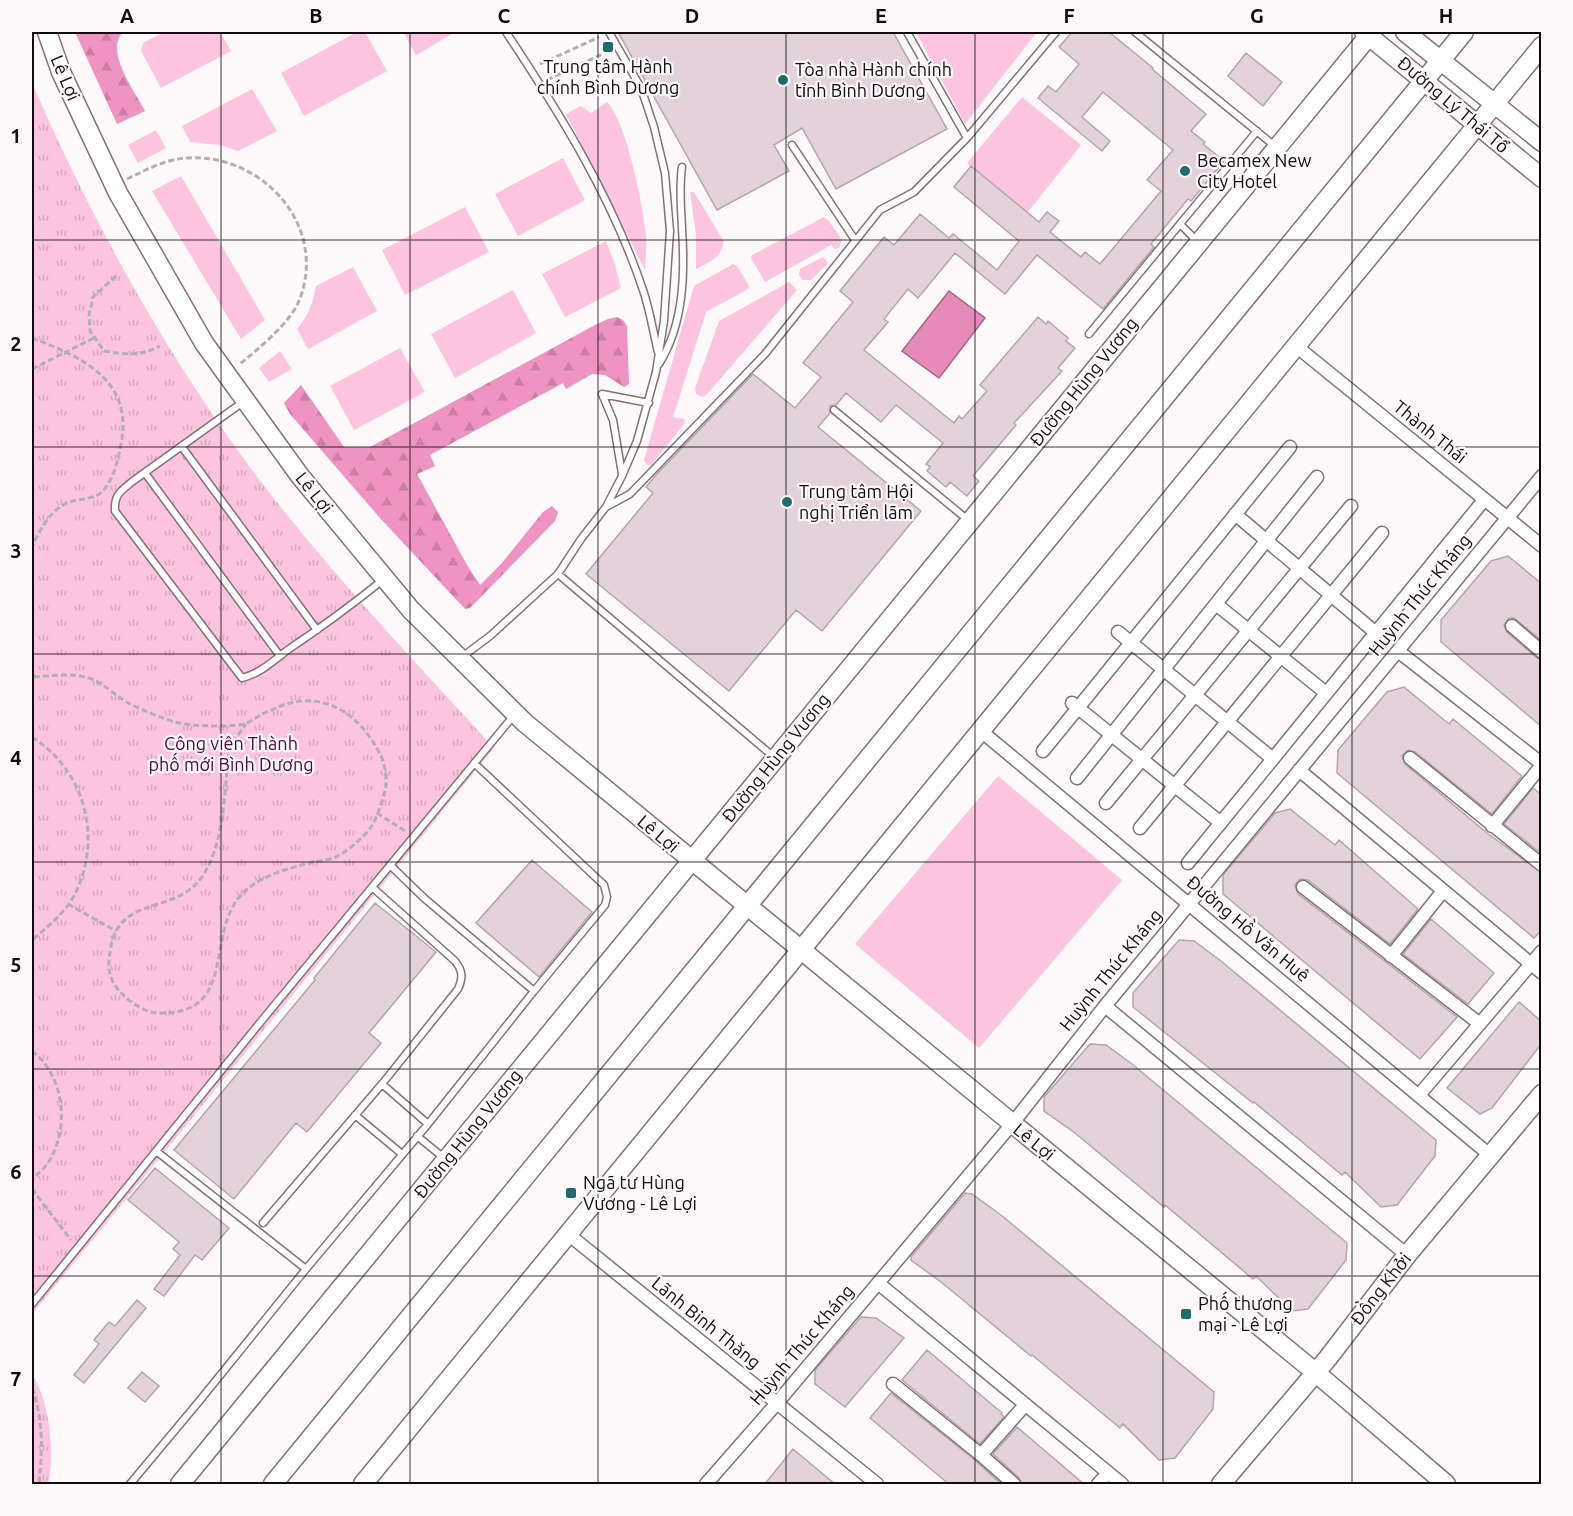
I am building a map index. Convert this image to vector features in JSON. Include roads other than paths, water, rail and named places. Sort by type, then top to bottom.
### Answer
[{"type":"main road","name":"Lê Lợi","points":[[47,32],[61,72],[114,185],[204,343],[300,476],[411,610],[515,714],[1315,1372],[1446,1485]]},
{"type":"main road","name":"Đường Lý Thái Tổ","points":[[1405,32],[1542,142]]},
{"type":"main road","points":[[273,1485],[1464,32]]},
{"type":"main road","name":"Đường Lý Thái Tổ","points":[[1368,33],[1542,178]]},
{"type":"main road","name":"Đường Hùng Vương","points":[[180,1485],[1199,243],[1368,33]]},
{"type":"main road","points":[[363,1485],[1542,46]]},
{"type":"main road","name":"Đồng Khởi","points":[[1221,1485],[1328,1358],[1407,1255],[1542,1094]]},
{"type":"street","name":"Thành Thái","points":[[1296,346],[1542,546]]},
{"type":"street","points":[[1043,751],[1075,705],[1131,643],[1290,447]]},
{"type":"street","name":"Huỳnh Thúc Kháng","points":[[706,1485],[1012,1124],[1105,1006],[1542,476]]},
{"type":"street","points":[[1077,778],[1317,477]]},
{"type":"street","points":[[1188,863],[1484,500]]},
{"type":"street","points":[[1106,803],[1351,506]]},
{"type":"street","points":[[1235,514],[1376,633]]},
{"type":"street","points":[[1140,828],[1382,533]]},
{"type":"street","points":[[1215,604],[1326,693]]},
{"type":"street","points":[[1512,626],[1542,652]]},
{"type":"street","points":[[1118,632],[1273,759]]},
{"type":"street","points":[[1398,651],[1542,764],[1492,826]]},
{"type":"street","points":[[1075,705],[1221,823]]},
{"type":"street","name":"Đường Hồ Văn Huê","points":[[981,731],[1491,1156]]},
{"type":"street","points":[[1410,758],[1542,865]]},
{"type":"street","points":[[1299,770],[1542,974]]},
{"type":"street","points":[[1304,887],[1480,1024]]},
{"type":"street","points":[[1391,956],[1443,891]]},
{"type":"street","points":[[1419,1095],[1542,951]]},
{"type":"street","points":[[1105,1006],[1407,1255]]},
{"type":"street","name":"Lãnh Binh Thăng","points":[[568,1234],[877,1485]]},
{"type":"street","points":[[878,1283],[1122,1485]]},
{"type":"street","points":[[893,1384],[981,1455],[1014,1485]]},
{"type":"street","points":[[981,1455],[1025,1405]]},
{"type":"street","points":[[1098,1485],[1108,1473]]},
{"type":"lane","points":[[506,32],[540,83],[598,185],[643,290],[659,356]]},
{"type":"lane","points":[[460,658],[490,636],[558,574],[606,507],[637,441],[649,403],[664,321],[670,231],[665,173],[641,88],[609,32]]},
{"type":"lane","points":[[907,32],[967,138]]},
{"type":"lane","points":[[606,507],[630,494],[765,354],[880,210],[914,192],[967,138],[1056,32]]},
{"type":"lane","points":[[1135,32],[1277,147]]},
{"type":"lane","points":[[1089,334],[1257,131]]},
{"type":"lane","points":[[792,145],[855,240]]},
{"type":"lane","points":[[657,368],[665,354],[678,318],[683,282],[679,188],[682,167]]},
{"type":"lane","points":[[1180,224],[1199,243]]},
{"type":"lane","points":[[622,476],[613,420],[602,394],[649,403]]},
{"type":"lane","points":[[246,400],[145,473],[114,500],[115,511],[242,678],[257,674],[385,578]]},
{"type":"lane","points":[[834,410],[970,521]]},
{"type":"lane","points":[[182,447],[317,630]]},
{"type":"lane","points":[[145,473],[280,656]]},
{"type":"lane","points":[[558,574],[776,758]]},
{"type":"lane","points":[[32,1304],[515,714]]},
{"type":"lane","points":[[130,1485],[428,1124],[605,905],[608,897],[604,885],[474,763]]},
{"type":"lane","points":[[390,865],[424,898],[534,991]]},
{"type":"lane","points":[[263,1223],[382,1084],[458,989],[462,980],[461,969],[455,961],[372,887]]},
{"type":"lane","points":[[382,1084],[428,1124]]},
{"type":"lane","points":[[355,1116],[402,1154]]},
{"type":"lane","points":[[417,1136],[446,1160]]},
{"type":"lane","points":[[156,1151],[306,1269]]},
{"type":"place","name":"Trung tâm Hành chính Bình Dương","points":[[608,47]]},
{"type":"place","name":"Tòa nhà Hành chính tỉnh Bình Dương","points":[[783,80]]},
{"type":"place","name":"Becamex New City Hotel","points":[[1185,171]]},
{"type":"place","name":"Trung tâm Hội nghị Triển lãm","points":[[787,502]]},
{"type":"place","name":"Ngã tư Hùng Vương - Lê Lợi","points":[[571,1193]]},
{"type":"place","name":"Phố thương mại - Lê Lợi","points":[[1186,1314]]},
{"type":"park label","name":"Công viên Thành phố mới Bình Dương","points":[[231,754]]}]
